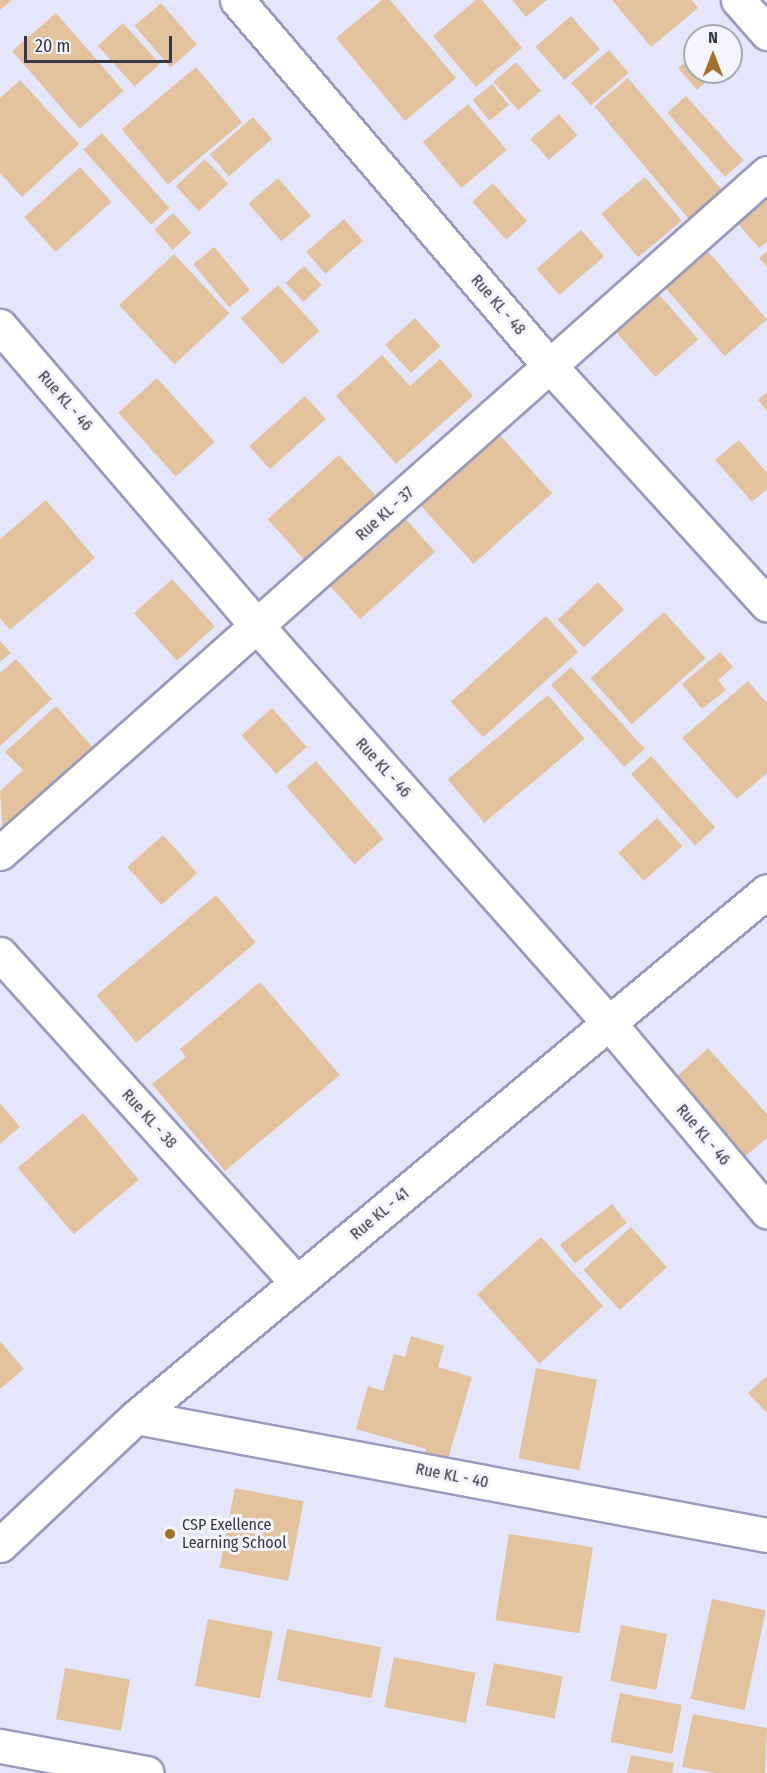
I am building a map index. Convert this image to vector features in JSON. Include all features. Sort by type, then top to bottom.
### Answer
[{"type":"street","name":"Rue KL - 48","points":[[237,0],[551,367],[767,604]]},
{"type":"street","name":"Rue KL - 37","points":[[0,854],[767,173]]},
{"type":"street","name":"Rue KL - 46","points":[[0,326],[258,627],[609,1023],[767,1211]]},
{"type":"street","name":"Rue KL - 41","points":[[0,1545],[136,1417],[767,891]]},
{"type":"street","name":"Rue KL - 38","points":[[0,954],[297,1283]]},
{"type":"street","name":"Rue KL - 40","points":[[136,1417],[767,1535]]},
{"type":"street","points":[[0,1746],[147,1773]]},
{"type":"building","points":[[0,0],[12,0],[0,10]]},
{"type":"building","points":[[382,0],[390,0],[456,78],[405,121],[336,38]]},
{"type":"building","points":[[476,0],[482,0],[522,48],[476,87],[433,36]]},
{"type":"building","points":[[512,0],[547,0],[526,17]]},
{"type":"building","points":[[612,0],[692,0],[698,8],[651,47]]},
{"type":"building","points":[[161,3],[197,45],[171,67],[135,26]]},
{"type":"building","points":[[56,13],[124,91],[80,129],[12,51]]},
{"type":"building","points":[[571,16],[600,49],[564,80],[536,47]]},
{"type":"building","points":[[123,23],[160,64],[135,87],[98,46]]},
{"type":"building","points":[[609,50],[629,73],[591,105],[571,83]]},
{"type":"building","points":[[516,62],[541,91],[518,110],[493,82]]},
{"type":"building","points":[[683,64],[683,74],[678,68]]},
{"type":"building","points":[[196,67],[242,122],[168,185],[122,129]]},
{"type":"building","points":[[628,78],[726,195],[693,223],[594,106]]},
{"type":"building","points":[[20,80],[79,144],[22,197],[0,173],[0,98]]},
{"type":"building","points":[[492,84],[509,105],[490,121],[473,100]]},
{"type":"building","points":[[692,84],[704,84],[697,90]]},
{"type":"building","points":[[686,96],[744,160],[725,177],[667,113]]},
{"type":"building","points":[[468,104],[507,150],[461,188],[423,142]]},
{"type":"building","points":[[559,114],[577,135],[549,160],[530,139]]},
{"type":"building","points":[[253,117],[272,139],[229,176],[210,154]]},
{"type":"building","points":[[102,133],[170,208],[151,225],[83,150]]},
{"type":"building","points":[[205,159],[228,184],[199,211],[176,186]]},
{"type":"building","points":[[80,167],[111,202],[56,252],[24,217]]},
{"type":"building","points":[[645,177],[682,221],[638,257],[601,214]]},
{"type":"building","points":[[278,178],[311,216],[281,241],[249,204]]},
{"type":"building","points":[[493,183],[527,221],[506,240],[472,202]]},
{"type":"building","points":[[767,192],[767,242],[759,248],[735,220]]},
{"type":"building","points":[[173,213],[191,233],[172,250],[154,230]]},
{"type":"building","points":[[344,219],[363,241],[325,274],[306,252]]},
{"type":"building","points":[[581,230],[604,256],[559,295],[536,269]]},
{"type":"building","points":[[214,247],[250,290],[229,307],[193,264]]},
{"type":"building","points":[[704,247],[767,319],[725,356],[662,284]]},
{"type":"building","points":[[767,251],[767,267],[759,258]]},
{"type":"building","points":[[174,254],[229,313],[174,364],[119,305]]},
{"type":"building","points":[[304,266],[322,285],[303,302],[286,283]]},
{"type":"building","points":[[278,285],[319,331],[282,365],[241,318]]},
{"type":"building","points":[[657,292],[698,340],[655,377],[614,329]]},
{"type":"building","points":[[415,318],[440,346],[411,373],[385,345]]},
{"type":"building","points":[[382,355],[410,386],[440,359],[473,396],[396,464],[336,396]]},
{"type":"building","points":[[157,378],[215,442],[176,477],[118,413]]},
{"type":"building","points":[[767,392],[767,411],[758,400]]},
{"type":"building","points":[[305,396],[326,419],[270,469],[249,446]]},
{"type":"building","points":[[498,433],[552,493],[473,564],[419,504]]},
{"type":"building","points":[[739,440],[767,473],[767,489],[752,502],[715,460]]},
{"type":"building","points":[[339,455],[378,498],[306,562],[268,519]]},
{"type":"building","points":[[46,500],[95,558],[10,630],[0,618],[0,539]]},
{"type":"building","points":[[403,516],[435,552],[360,619],[328,584]]},
{"type":"building","points":[[172,579],[215,627],[177,661],[134,613]]},
{"type":"building","points":[[598,582],[624,610],[584,647],[558,620]]},
{"type":"building","points":[[664,612],[705,658],[632,724],[590,678]]},
{"type":"building","points":[[546,616],[578,652],[483,737],[451,702]]},
{"type":"building","points":[[0,641],[11,653],[0,662]]},
{"type":"building","points":[[720,652],[733,667],[718,680],[726,690],[702,709],[682,684]]},
{"type":"building","points":[[16,659],[52,699],[0,746],[0,673]]},
{"type":"building","points":[[571,667],[645,749],[625,767],[551,685]]},
{"type":"building","points":[[748,681],[767,703],[767,773],[737,799],[682,738]]},
{"type":"building","points":[[548,695],[585,739],[484,823],[448,779]]},
{"type":"building","points":[[56,706],[96,751],[3,834],[0,791],[23,770],[5,752]]},
{"type":"building","points":[[272,708],[307,747],[276,774],[242,735]]},
{"type":"building","points":[[651,756],[715,827],[695,845],[631,774]]},
{"type":"building","points":[[316,761],[384,839],[354,864],[287,787]]},
{"type":"building","points":[[657,818],[682,846],[644,881],[618,853]]},
{"type":"building","points":[[163,835],[197,873],[161,905],[127,867]]},
{"type":"building","points":[[216,895],[256,942],[136,1043],[96,995]]},
{"type":"building","points":[[260,982],[340,1075],[225,1171],[152,1084],[186,1057],[180,1049]]},
{"type":"building","points":[[708,1048],[767,1114],[767,1138],[743,1158],[673,1080]]},
{"type":"building","points":[[0,1103],[20,1127],[0,1144]]},
{"type":"building","points":[[83,1113],[139,1180],[74,1234],[18,1168]]},
{"type":"building","points":[[612,1204],[627,1223],[575,1264],[560,1245]]},
{"type":"building","points":[[631,1227],[667,1267],[620,1310],[583,1270]]},
{"type":"building","points":[[541,1237],[603,1306],[539,1364],[477,1295]]},
{"type":"building","points":[[411,1336],[444,1346],[438,1367],[472,1377],[445,1469],[422,1462],[426,1449],[356,1429],[368,1386],[383,1391],[394,1354],[405,1357]]},
{"type":"building","points":[[0,1341],[24,1369],[0,1389]]},
{"type":"building","points":[[536,1368],[597,1380],[579,1470],[518,1458]]},
{"type":"building","points":[[767,1376],[767,1413],[748,1393]]},
{"type":"building","points":[[235,1488],[304,1501],[288,1581],[220,1568]]},
{"type":"building","points":[[509,1534],[593,1547],[579,1633],[495,1620]]},
{"type":"building","points":[[712,1599],[766,1610],[745,1710],[691,1699]]},
{"type":"building","points":[[208,1619],[273,1632],[260,1698],[195,1686]]},
{"type":"building","points":[[621,1625],[667,1634],[656,1690],[610,1681]]},
{"type":"building","points":[[287,1629],[381,1647],[371,1698],[277,1680]]},
{"type":"building","points":[[394,1657],[475,1673],[466,1723],[384,1707]]},
{"type":"building","points":[[494,1663],[563,1676],[555,1719],[486,1705]]},
{"type":"building","points":[[65,1668],[130,1679],[121,1731],[56,1719]]},
{"type":"building","points":[[620,1693],[682,1705],[672,1754],[610,1742]]},
{"type":"building","points":[[693,1714],[767,1728],[765,1773],[715,1773],[682,1767]]},
{"type":"building","points":[[631,1755],[674,1763],[672,1773],[627,1773]]},
{"type":"place","name":"CSP Exellence Learning School","points":[[170,1534]]}]
